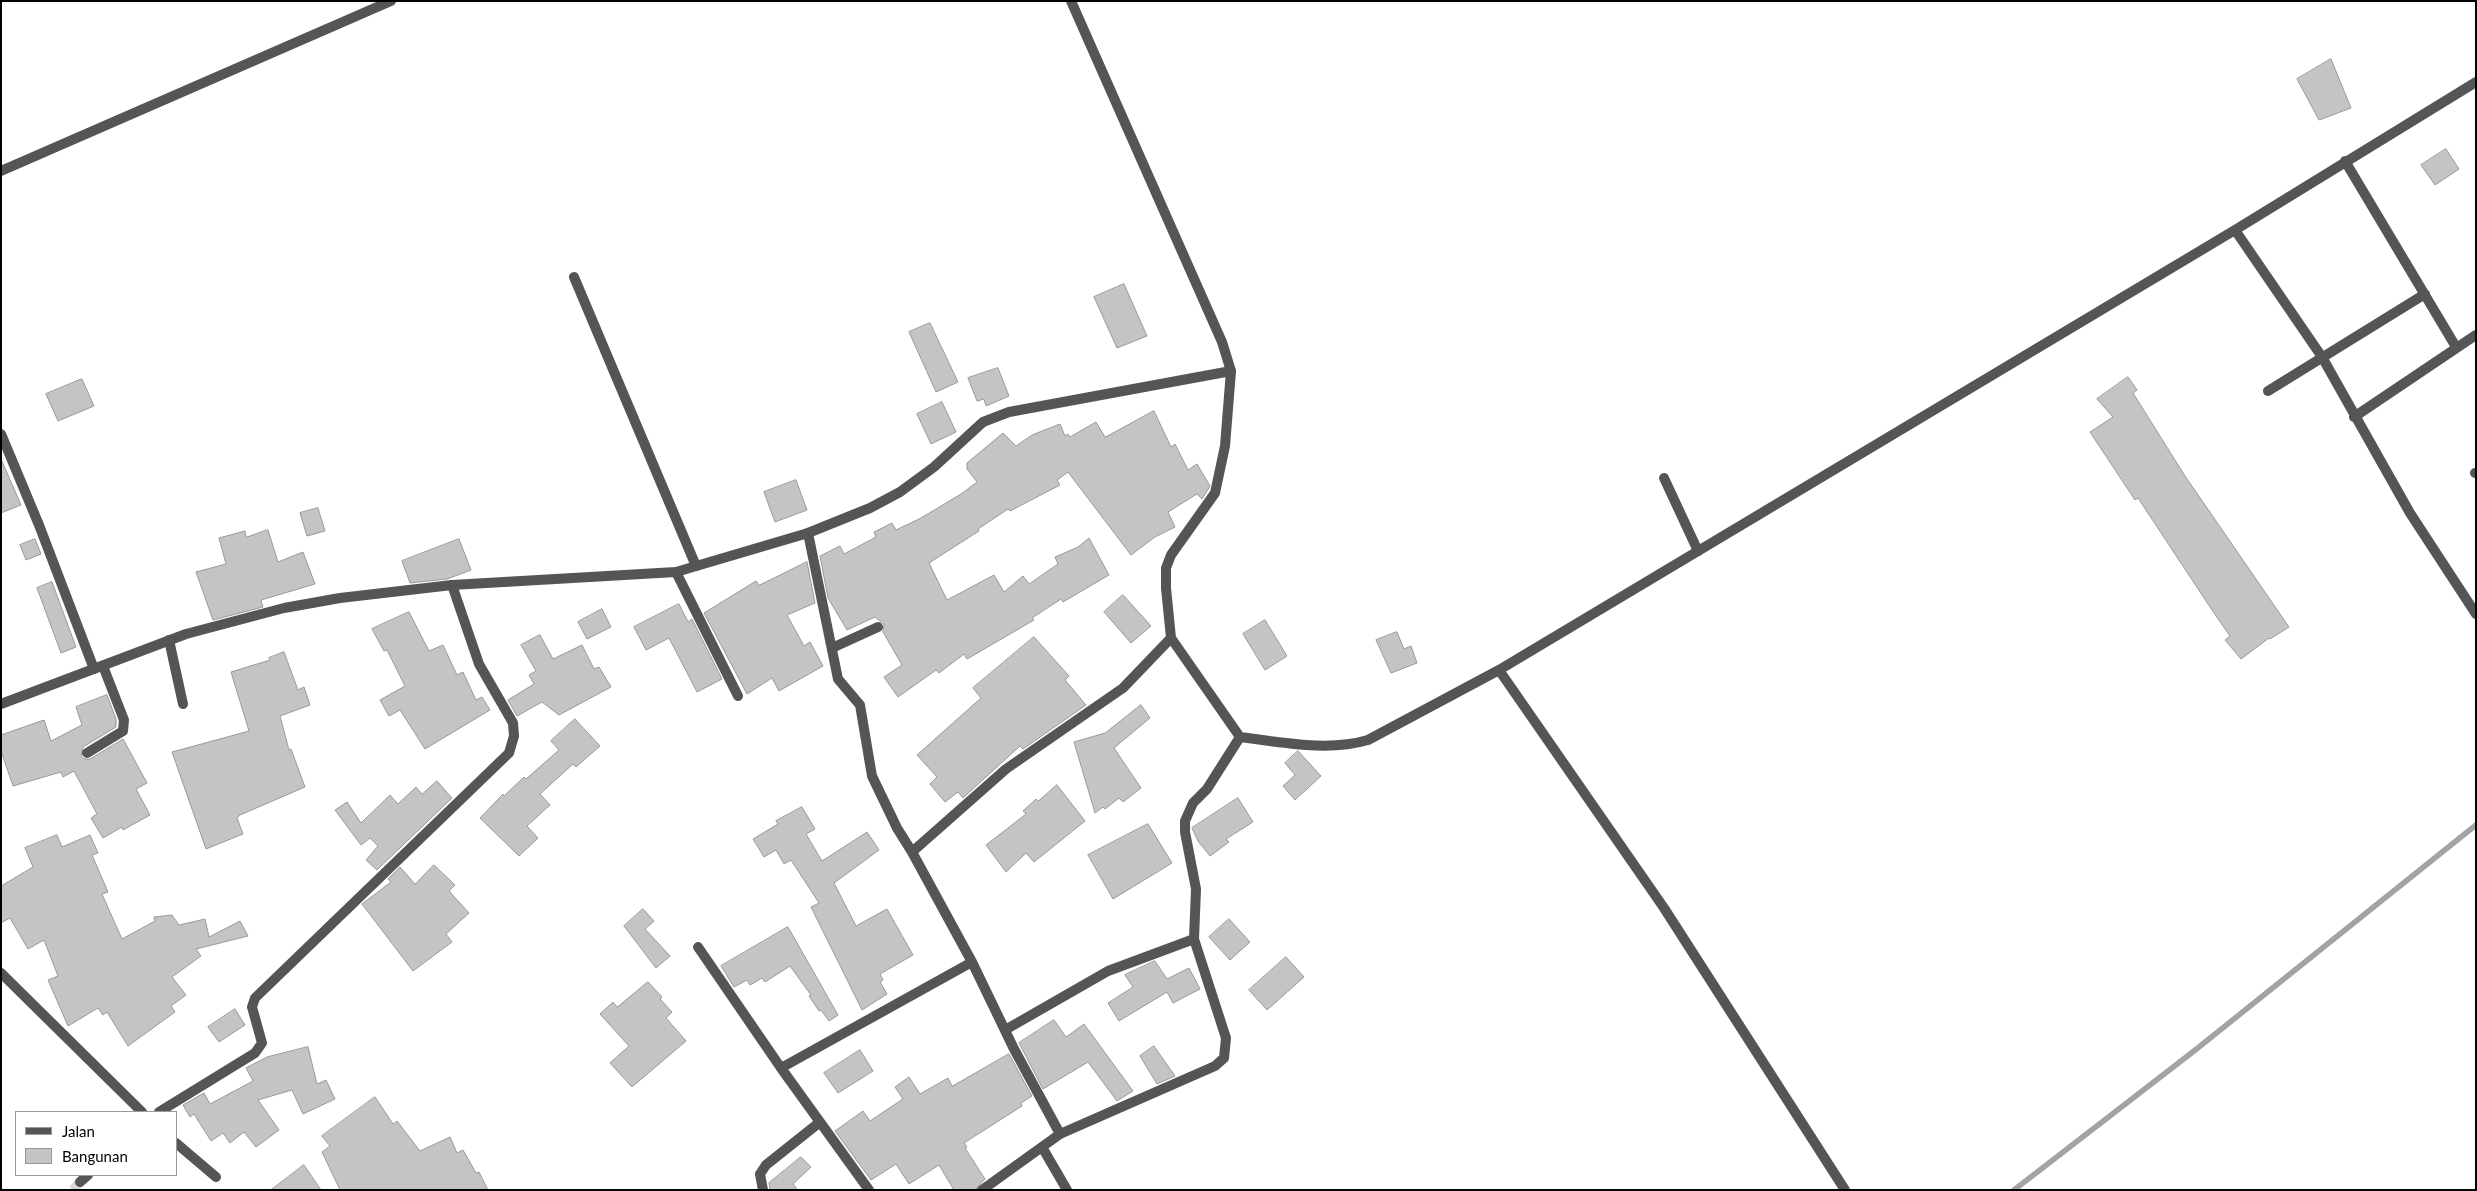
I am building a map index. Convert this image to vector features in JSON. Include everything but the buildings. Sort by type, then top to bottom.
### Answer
[{"type":"street","points":[[1,171],[391,1]]},
{"type":"street","points":[[1071,1],[1222,342],[1231,371],[1224,446],[1214,493],[1171,556],[1166,568],[1171,638],[1240,737],[1320,746],[1356,744],[1368,740],[1499,670],[2235,230],[2476,82]]},
{"type":"street","points":[[2345,161],[2456,347]]},
{"type":"street","points":[[2235,230],[2322,357],[2354,417],[2410,513],[2472,599],[2476,614]]},
{"type":"street","points":[[574,277],[696,566]]},
{"type":"street","points":[[2268,392],[2425,294]]},
{"type":"street","points":[[2354,417],[2476,335]]},
{"type":"street","points":[[1,704],[169,640],[284,608],[340,598],[452,585],[676,572],[808,533],[870,508],[900,492],[934,467],[983,422],[992,418],[1009,412],[1231,371]]},
{"type":"street","points":[[1,434],[98,667],[124,720],[123,731],[87,753]]},
{"type":"street","points":[[1664,478],[1698,551]]},
{"type":"street","points":[[808,533],[838,680],[860,705],[872,776],[897,828],[972,962],[1005,1030],[1060,1134]]},
{"type":"street","points":[[676,572],[738,696]]},
{"type":"street","points":[[161,1111],[255,1054],[262,1043],[252,1007],[255,998],[509,753],[514,736],[512,724],[479,664],[452,585]]},
{"type":"street","points":[[832,648],[878,627]]},
{"type":"street","points":[[912,852],[1006,769],[1123,688],[1171,638]]},
{"type":"street","points":[[169,640],[183,704]]},
{"type":"street","points":[[1499,670],[1664,908],[1845,1190]]},
{"type":"street","points":[[982,1190],[1060,1134],[1215,1066],[1224,1058],[1226,1038],[1194,939],[1196,890],[1186,845],[1185,822],[1193,803],[1207,789],[1240,737]]},
{"type":"street","points":[[1005,1030],[1108,972],[1194,939]]},
{"type":"street","points":[[698,947],[781,1068],[869,1190]]},
{"type":"street","points":[[781,1068],[972,962]]},
{"type":"street","points":[[1,973],[141,1111]]},
{"type":"street","points":[[763,1190],[760,1174],[766,1165],[820,1122]]},
{"type":"street","points":[[178,1145],[216,1177]]},
{"type":"street","points":[[1042,1147],[1067,1190]]},
{"type":"waterway","points":[[2014,1190],[2194,1051],[2476,825]]},
{"type":"tunnel","points":[[73,1190],[80,1182]]}]
